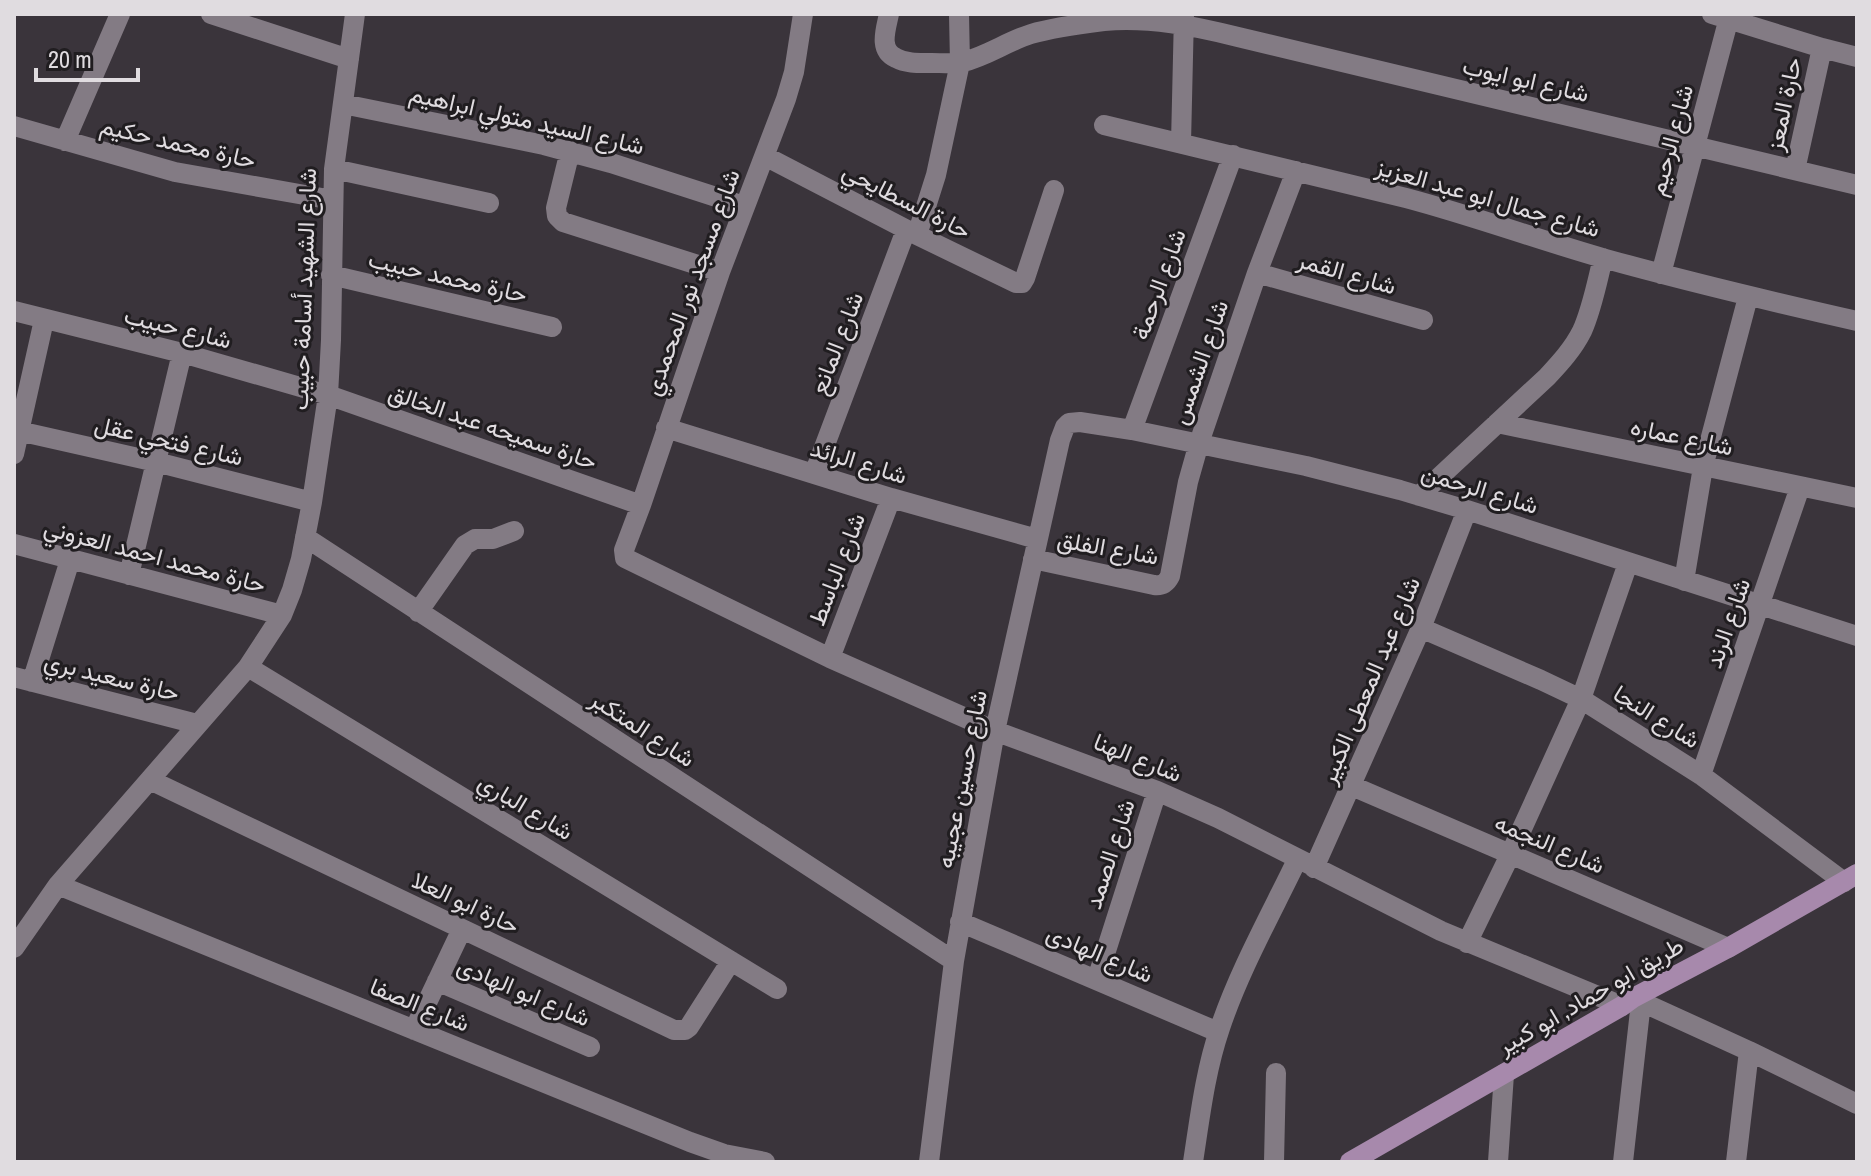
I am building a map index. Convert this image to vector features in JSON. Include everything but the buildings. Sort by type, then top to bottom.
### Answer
[{"type":"main road","name":"طريق ابو حماد, ابو كبير","points":[[1350,1162],[1851,878]]},
{"type":"street","points":[[65,141],[120,14]]},
{"type":"street","points":[[211,14],[349,59]]},
{"type":"street","name":"شارع الشهيد أسامة حبيب","points":[[14,948],[58,885],[248,667],[282,615],[292,590],[312,502],[328,395],[334,169],[355,14]]},
{"type":"street","points":[[889,14],[884,40],[890,55],[913,63],[960,63]]},
{"type":"street","name":"شارع المانع","points":[[814,474],[936,175],[960,63],[959,14]]},
{"type":"street","name":"شارع مسجد نور المحمدي","points":[[633,562],[625,558],[624,550],[720,272],[794,72],[799,15]]},
{"type":"street","points":[[1724,16],[1857,57]]},
{"type":"street","name":"شارع الرحيم","points":[[1661,274],[1724,16]]},
{"type":"street","name":"شارع ابو ايوب","points":[[960,63],[985,55],[1018,38],[1048,30],[1129,19],[1184,19],[1857,185]]},
{"type":"street","points":[[1181,143],[1184,19]]},
{"type":"street","name":"حارة المعز","points":[[1795,170],[1822,48]]},
{"type":"street","name":"شارع السيد متولي ابراهيم","points":[[343,104],[570,151],[744,206]]},
{"type":"street","name":"شارع جمال ابو عبد العزيز","points":[[1104,125],[1455,211],[1661,274],[1857,321]]},
{"type":"street","name":"حارة محمد حكيم","points":[[14,126],[175,172],[333,200]]},
{"type":"street","points":[[570,151],[556,208],[557,216],[563,222],[720,272]]},
{"type":"street","name":"شارع الرحمة","points":[[1132,430],[1233,155]]},
{"type":"street","name":"حارة السطايحي","points":[[765,156],[1016,283],[1022,283],[1025,278],[1054,190]]},
{"type":"street","points":[[334,169],[489,203]]},
{"type":"street","name":"شارع الشمس","points":[[1170,576],[1188,482],[1199,443],[1257,273],[1296,171]]},
{"type":"street","points":[[1419,496],[1567,356],[1582,331],[1603,258]]},
{"type":"street","name":"شارع القمر","points":[[1257,273],[1423,320]]},
{"type":"street","name":"حارة محمد حبيب","points":[[331,275],[552,327]]},
{"type":"street","points":[[1684,581],[1703,467],[1748,297]]},
{"type":"street","name":"شارع حبيب","points":[[14,311],[182,353],[328,395]]},
{"type":"street","points":[[14,454],[16,431],[44,320]]},
{"type":"street","points":[[129,575],[182,353]]},
{"type":"street","name":"حارة سميحه عبد الخالق","points":[[328,395],[641,505]]},
{"type":"street","name":"شارع الرحمن","points":[[1080,422],[1306,466],[1419,496],[1857,636]]},
{"type":"street","name":"شارع حسين عجيبه","points":[[929,1162],[954,961],[995,731],[1061,433],[1069,423],[1080,422]]},
{"type":"street","name":"شارع عماره","points":[[1497,423],[1857,498]]},
{"type":"street","name":"شارع الرائد","points":[[666,428],[891,498],[1035,549]]},
{"type":"street","name":"شارع فتحي عقل","points":[[16,431],[156,462],[312,502]]},
{"type":"street","name":"شارع الرند","points":[[1701,775],[1800,487]]},
{"type":"street","name":"شارع الباسط","points":[[830,658],[891,498]]},
{"type":"street","name":"شارع عبد المعطى الكبير","points":[[1193,1162],[1206,1079],[1218,1032],[1232,995],[1352,786],[1421,628],[1467,510]]},
{"type":"street","points":[[418,612],[465,545],[475,539],[493,539],[514,531]]},
{"type":"street","name":"شارع المتكبر","points":[[305,537],[954,961]]},
{"type":"street","name":"حارة محمد احمد العزوني","points":[[14,544],[282,615]]},
{"type":"street","name":"شارع الفلق","points":[[1035,549],[1159,585],[1168,581],[1170,576]]},
{"type":"street","points":[[23,680],[70,560]]},
{"type":"street","name":"شارع الهنا","points":[[633,562],[830,658],[995,731],[1157,791],[1218,818],[1467,943],[1632,1002],[1749,1051],[1857,1104]]},
{"type":"street","points":[[1467,943],[1581,699],[1628,563]]},
{"type":"street","name":"شارع النجا","points":[[1421,628],[1581,699],[1701,775],[1851,878]]},
{"type":"street","name":"شارع الباري","points":[[248,667],[777,989]]},
{"type":"street","name":"حارة سعيد بري","points":[[23,680],[197,724]]},
{"type":"street","name":"حارة ابو العلا","points":[[150,780],[679,1031],[689,1027],[731,961]]},
{"type":"street","name":"شارع النجمه","points":[[1352,786],[1728,948]]},
{"type":"street","name":"شارع الصمد","points":[[1097,979],[1157,791]]},
{"type":"street","name":"شارع الصفا","points":[[58,885],[690,1142],[724,1154],[765,1162]]},
{"type":"street","name":"شارع الهادى","points":[[960,922],[1218,1032]]},
{"type":"street","points":[[414,1030],[462,929]]},
{"type":"street","name":"شارع ابو الهادى","points":[[437,981],[590,1047]]},
{"type":"street","points":[[1623,1162],[1632,1002]]},
{"type":"street","points":[[1736,1162],[1749,1051]]},
{"type":"street","points":[[1274,1162],[1276,1073]]},
{"type":"street","points":[[1498,1162],[1504,1074]]}]
